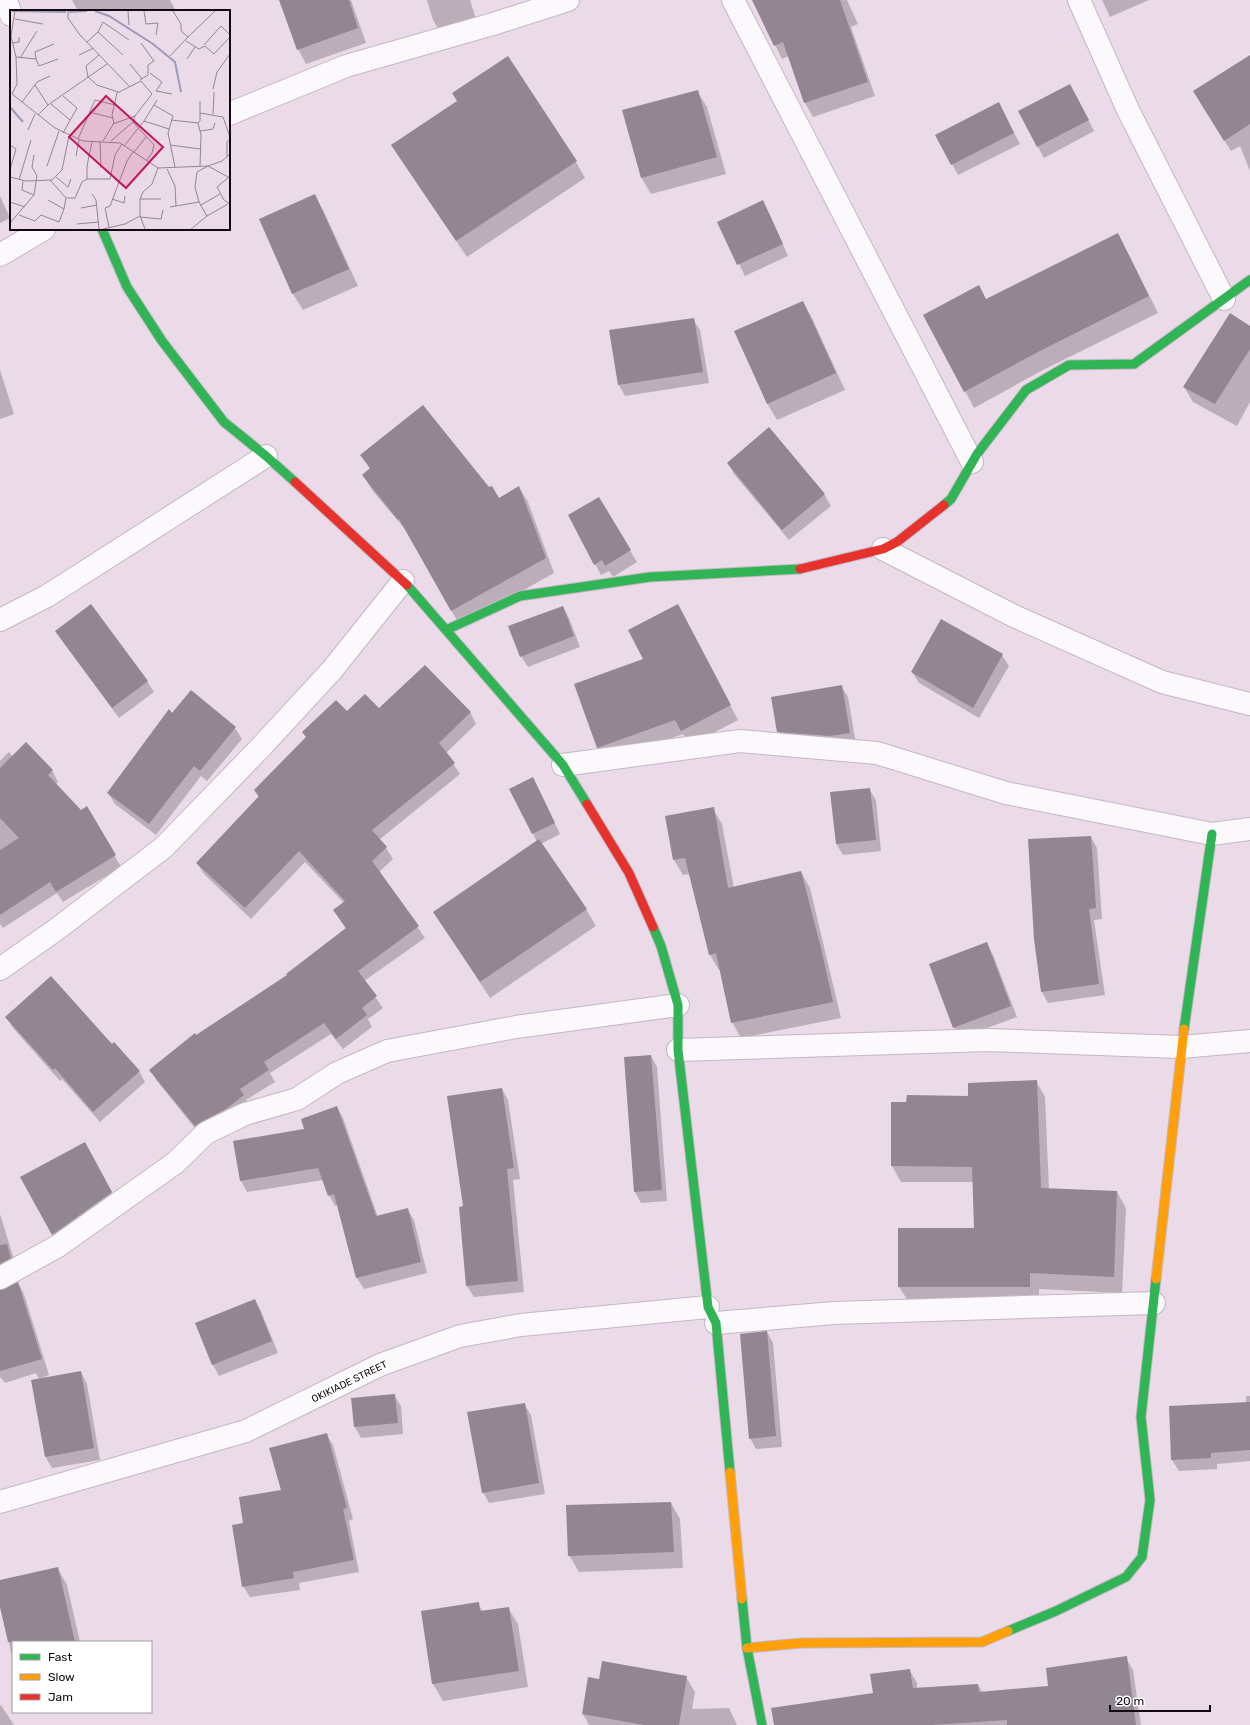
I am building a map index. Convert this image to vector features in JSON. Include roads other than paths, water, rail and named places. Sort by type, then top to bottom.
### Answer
[{"type":"street","points":[[6,0],[10,12]]},
{"type":"street","points":[[230,114],[346,66],[493,24],[568,0]]},
{"type":"street","points":[[733,0],[972,462]]},
{"type":"street","points":[[1079,0],[1128,110],[1224,299]]},
{"type":"street","points":[[0,255],[42,230]]},
{"type":"street","points":[[102,230],[127,287],[162,341],[224,422],[266,456],[403,581],[563,765],[629,873],[661,946],[678,1005],[678,1050],[712,1315],[747,1648],[762,1725]]},
{"type":"street","points":[[446,630],[520,596],[650,577],[805,569],[883,549],[897,542],[951,499],[972,462],[1026,390],[1069,365],[1134,364],[1250,280]]},
{"type":"street","points":[[0,620],[47,596],[266,456]]},
{"type":"street","points":[[883,549],[1014,616],[1162,682],[1250,704]]},
{"type":"street","points":[[0,969],[57,929],[164,847],[261,748],[332,670],[403,581]]},
{"type":"street","points":[[563,765],[740,741],[877,753],[1006,793],[1212,834],[1250,829]]},
{"type":"street","points":[[747,1648],[802,1643],[982,1642],[1056,1611],[1126,1576],[1142,1557],[1150,1500],[1141,1417],[1182,1047],[1212,834]]},
{"type":"street","points":[[0,1278],[58,1246],[175,1162],[206,1133],[245,1114],[298,1100],[337,1073],[387,1051],[516,1027],[678,1005]]},
{"type":"street","points":[[678,1050],[988,1040],[1182,1047],[1250,1041]]},
{"type":"street","name":"OKIKIADE STREET","points":[[0,1502],[246,1431],[380,1365],[460,1336],[521,1325],[712,1315],[1154,1304]]}]
